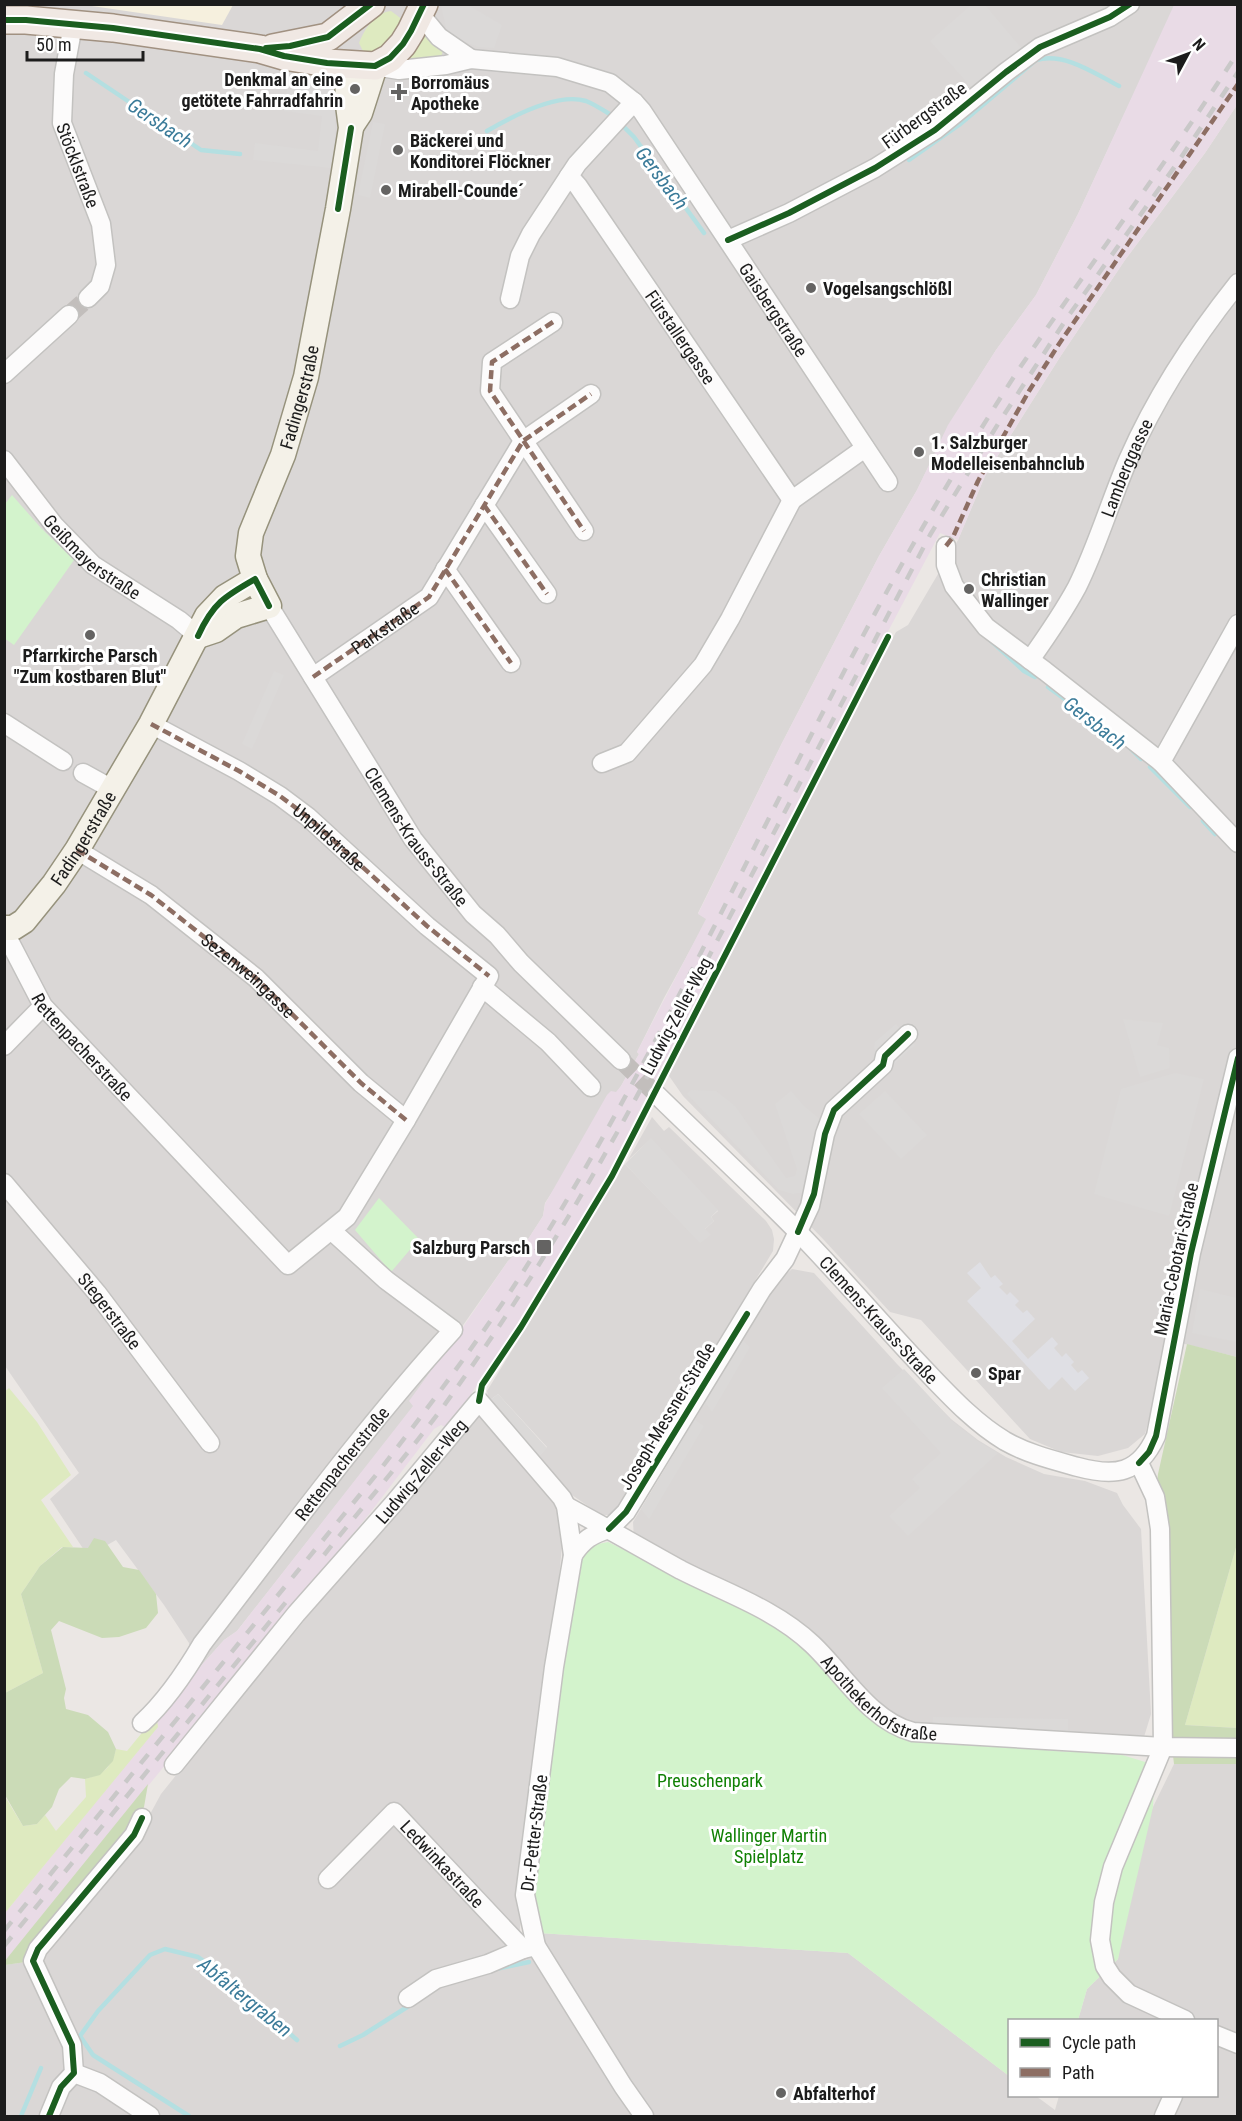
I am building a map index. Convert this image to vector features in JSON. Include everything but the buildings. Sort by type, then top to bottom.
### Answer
[{"type":"main road","name":"Gaisbergstraße","points":[[260,49],[290,46],[328,36],[371,4]]},
{"type":"main road","points":[[347,65],[356,36],[364,25],[387,4]]},
{"type":"main road","name":"Gaisbergstraße","points":[[4,20],[113,28],[260,49],[285,56],[347,65],[375,66],[390,58],[403,44],[417,8]]},
{"type":"street","name":"Fürbergstraße","points":[[728,240],[789,213],[875,168],[935,130],[1040,47],[1110,16],[1130,4]]},
{"type":"street","name":"Gaisbergstraße","points":[[417,8],[439,37],[471,59]]},
{"type":"street","name":"Stöcklstraße","points":[[73,25],[64,74],[63,123],[101,224],[106,265],[100,286],[88,298]]},
{"type":"street","name":"Gaisbergstraße","points":[[375,66],[399,70],[446,65],[471,59],[557,67],[610,83],[634,102],[888,482]]},
{"type":"street","name":"Fadingerstraße","points":[[4,930],[13,928],[24,921],[54,884],[77,850],[151,724],[207,616],[225,597],[255,579],[248,555],[251,533],[283,455],[306,377],[338,209],[351,128],[347,65]]},
{"type":"street","name":"Fadingerstraße","points":[[351,128],[360,113],[375,66]]},
{"type":"street","points":[[510,299],[520,256],[531,234],[577,164],[634,102]]},
{"type":"street","name":"Fürstallergasse","points":[[569,176],[645,282],[792,500]]},
{"type":"street","name":"Lamberggasse","points":[[1030,660],[1054,627],[1077,585],[1128,461],[1152,410],[1203,326],[1238,283]]},
{"type":"street","points":[[4,374],[69,315]]},
{"type":"street","points":[[553,321],[492,362],[490,391],[584,531]]},
{"type":"street","name":"Parkstraße","points":[[313,677],[429,597],[523,441],[591,394]]},
{"type":"street","points":[[602,763],[627,753],[704,665],[792,500],[865,448]]},
{"type":"street","name":"Geißmayerstraße","points":[[4,460],[54,525],[93,565],[179,620],[198,636]]},
{"type":"street","points":[[484,505],[548,594]]},
{"type":"street","points":[[946,546],[946,565],[954,586],[972,612],[986,627],[1161,762],[1238,843]]},
{"type":"street","points":[[445,569],[512,663]]},
{"type":"street","name":"Clemens-Krauss-Straße","points":[[255,579],[269,606],[413,839],[467,907],[621,1060]]},
{"type":"street","points":[[198,636],[216,630],[236,616],[269,606]]},
{"type":"street","points":[[1161,762],[1236,633]]},
{"type":"street","points":[[4,723],[63,761]]},
{"type":"street","name":"Unpildstraße","points":[[151,724],[239,771],[280,796],[308,817],[485,982]]},
{"type":"street","points":[[83,773],[112,789]]},
{"type":"street","name":"Sezenweingasse","points":[[77,850],[151,895],[256,978],[361,1083],[406,1119]]},
{"type":"street","name":"Rettenpacherstraße","points":[[4,930],[42,1006],[288,1265],[347,1217],[485,982]]},
{"type":"street","points":[[485,982],[591,1087]]},
{"type":"street","points":[[4,1046],[42,1006]]},
{"type":"street","name":"Joseph-Messner-Straße","points":[[609,1530],[626,1512],[747,1314],[785,1259],[812,1200],[825,1134],[834,1110],[883,1065],[885,1056],[908,1034]]},
{"type":"street","name":"Maria-Cebotari-Straße","points":[[1139,1462],[1149,1452],[1156,1436],[1191,1253],[1238,1058]]},
{"type":"street","name":"Clemens-Krauss-Straße","points":[[657,1095],[798,1232],[948,1394],[964,1410],[995,1434],[1030,1453],[1095,1472],[1118,1472],[1139,1462]]},
{"type":"street","name":"Stegerstraße","points":[[4,1184],[27,1208],[97,1293],[210,1443]]},
{"type":"street","name":"Rettenpacherstraße","points":[[142,1724],[161,1705],[184,1675],[202,1644],[353,1451],[453,1330],[386,1280],[332,1230]]},
{"type":"street","name":"Dr.-Petter-Straße","points":[[479,1401],[562,1498],[566,1506],[573,1555],[554,1668],[525,1895],[530,1948],[644,2116]]},
{"type":"street","name":"Ludwig-Zeller-Weg","points":[[174,1765],[296,1614],[395,1502],[479,1401]]},
{"type":"street","points":[[1139,1462],[1155,1497],[1160,1529],[1163,1747],[1113,1867],[1103,1909],[1100,1940],[1105,1966],[1122,1989],[1183,2019]]},
{"type":"street","name":"Apothekerhofstraße","points":[[566,1506],[682,1570],[779,1618],[798,1631],[874,1711],[898,1729],[913,1732],[1163,1747],[1238,1748]]},
{"type":"street","points":[[573,1555],[581,1543],[593,1534],[609,1530]]},
{"type":"street","name":"Ledwinkastraße","points":[[328,1879],[394,1812],[530,1948]]},
{"type":"street","points":[[49,2116],[61,2087],[74,2073],[72,2045],[33,1961],[38,1949],[134,1834],[142,1818]]},
{"type":"street","points":[[408,1998],[436,1979],[488,1964],[530,1948]]},
{"type":"street","points":[[1218,2036],[1238,2044]]},
{"type":"street","points":[[74,2073],[100,2083],[150,2116]]},
{"type":"street","points":[[1164,2116],[1173,2097]]},
{"type":"shaded area","points":[[4,5],[1175,5],[1078,214],[1036,295],[996,350],[949,425],[917,490],[879,556],[782,743],[698,913],[707,919],[664,998],[637,1052],[639,1054],[621,1086],[545,1203],[543,1216],[523,1247],[508,1261],[410,1401],[414,1406],[237,1631],[224,1640],[191,1677],[189,1643],[116,1540],[88,1556],[50,1499],[79,1473],[5,1366]]},
{"type":"shaded area","points":[[85,5],[233,5],[222,25]]},
{"type":"shaded area","points":[[441,5],[468,5],[502,25],[494,48],[478,47],[457,39],[446,28]]},
{"type":"shaded area","points":[[971,5],[985,5],[1022,49],[972,88],[930,41]]},
{"type":"shaded area","points":[[1174,5],[1237,5],[1237,105],[1205,153],[1125,260],[1060,357],[985,476],[958,540],[940,533],[798,802],[630,1129],[632,1133],[599,1192],[502,1350],[447,1428],[441,1425],[434,1429],[370,1513],[5,1962],[5,1913],[157,1727],[157,1720],[191,1677],[224,1640],[237,1631],[413,1406],[409,1401],[508,1261],[523,1247],[543,1216],[545,1204],[607,1095],[611,1091],[616,1092],[621,1086],[706,919],[698,914],[782,743],[879,556],[917,490],[948,425],[996,350],[1036,295],[1078,214]]},
{"type":"shaded area","points":[[290,68],[308,71],[320,78],[329,87],[335,101],[335,143],[331,168],[253,160],[255,143],[318,151],[322,116],[284,111]]},
{"type":"shaded area","points":[[1237,105],[1237,1357],[1165,1339],[1145,1434],[1128,1448],[1098,1456],[1061,1452],[1030,1439],[921,1320],[890,1312],[823,1239],[683,1096],[667,1073],[896,632],[908,625],[958,540],[985,476],[1125,260],[1205,153]]},
{"type":"shaded area","points":[[373,122],[385,124],[370,198],[358,195]]},
{"type":"shaded area","points":[[274,671],[284,675],[252,749],[242,744]]},
{"type":"shaded area","points":[[1123,1019],[1163,1023],[1157,1045],[1169,1048],[1170,1068],[1140,1077]]},
{"type":"shaded area","points":[[896,1024],[915,1045],[891,1067],[874,1048],[875,1042]]},
{"type":"shaded area","points":[[1175,1073],[1204,1079],[1169,1216],[1094,1194],[1121,1089]]},
{"type":"shaded area","points":[[691,1090],[716,1091],[735,1106],[786,1178],[795,1176],[797,1169],[775,1104],[791,1091],[804,1106],[828,1126],[804,1192],[793,1194],[779,1190],[687,1094]]},
{"type":"shaded area","points":[[885,1091],[927,1135],[901,1159],[859,1114]]},
{"type":"shaded area","points":[[652,1117],[664,1131],[669,1127],[766,1221],[772,1230],[773,1251],[709,1357],[700,1351],[692,1386],[620,1509],[613,1515],[601,1515],[572,1495],[538,1457],[547,1447],[498,1394],[489,1401],[487,1391],[617,1172],[625,1164],[700,1242],[707,1237],[705,1229],[714,1221],[711,1217],[718,1211],[651,1139],[628,1160]]},
{"type":"shaded area","points":[[651,1138],[718,1210],[711,1217],[714,1221],[705,1229],[711,1235],[700,1243],[625,1164]]},
{"type":"shaded area","points":[[980,1262],[991,1278],[995,1275],[1003,1284],[999,1287],[1007,1295],[1010,1292],[1019,1301],[1015,1305],[1023,1313],[1027,1310],[1035,1319],[1012,1341],[1028,1359],[1052,1337],[1058,1344],[1054,1348],[1062,1357],[1066,1353],[1074,1362],[1071,1365],[1078,1373],[1082,1370],[1089,1378],[1075,1391],[1062,1377],[1049,1390],[967,1301],[981,1288],[967,1273]]},
{"type":"shaded area","points":[[792,1269],[814,1273],[951,1419],[978,1440],[1006,1457],[1044,1474],[1085,1481],[1117,1493],[1141,1529],[1151,1714],[1144,1737],[926,1729],[897,1720],[879,1706],[819,1638],[794,1617],[634,1539],[633,1522],[778,1281]]},
{"type":"shaded area","points":[[1200,1289],[1237,1298],[1237,1342],[1192,1333]]},
{"type":"shaded area","points":[[742,1340],[750,1347],[712,1412],[705,1402]]},
{"type":"shaded area","points":[[700,1350],[709,1357],[692,1386],[684,1378]]},
{"type":"shaded area","points":[[904,1369],[952,1421],[979,1442],[998,1453],[908,1536],[889,1516],[920,1488],[912,1479],[941,1453],[882,1388]]},
{"type":"shaded area","points":[[498,1394],[547,1448],[538,1457],[489,1401]]},
{"type":"shaded area","points":[[479,1412],[561,1509],[562,1545],[547,1716],[519,1936],[641,2116],[5,2116],[4,1965],[41,1960],[101,1885],[143,1827],[161,1794],[299,1622]]},
{"type":"shaded area","points":[[695,1420],[704,1426],[649,1519],[641,1509]]},
{"type":"shaded area","points":[[655,1427],[665,1432],[643,1467],[634,1460]]},
{"type":"shaded area","points":[[933,1717],[1068,1719],[1068,1731],[932,1729]]},
{"type":"shaded area","points":[[1174,1764],[1237,1764],[1237,2116],[652,2116],[523,1932],[848,1953],[1008,2075],[1008,2097],[1037,2097],[1055,2110],[1059,2097],[1218,2097],[1218,2019],[1078,2019],[1087,1989],[1118,1959],[1131,1852]]},
{"type":"green space","points":[[391,11],[403,20],[404,32],[368,57],[359,43],[361,37],[375,18]]},
{"type":"green space","points":[[423,29],[443,50],[441,58],[404,61]]},
{"type":"green space","points":[[12,495],[74,560],[14,645],[4,638],[5,504]]},
{"type":"green space","points":[[379,1198],[419,1239],[391,1272],[355,1230]]},
{"type":"green space","points":[[1187,1344],[1237,1357],[1237,1544],[1185,1725],[1237,1728],[1238,1764],[1174,1764],[1152,1522],[1158,1474]]},
{"type":"green space","points":[[9,1388],[37,1422],[71,1475],[41,1500],[73,1547],[62,1547],[40,1566],[21,1594],[43,1673],[5,1693],[4,1392]]},
{"type":"green space","points":[[94,1538],[105,1541],[123,1567],[139,1570],[156,1594],[158,1613],[146,1628],[119,1637],[102,1638],[59,1621],[51,1630],[66,1689],[64,1698],[66,1709],[88,1715],[108,1732],[116,1749],[113,1761],[100,1775],[85,1779],[71,1777],[59,1789],[52,1807],[37,1824],[23,1826],[5,1795],[5,1693],[43,1673],[21,1594],[40,1566],[63,1547],[88,1548]]},
{"type":"green space","name":"Preuschenpark","points":[[608,1542],[699,1587],[756,1606],[913,1732],[1053,1751],[1119,1754],[1155,1765],[1153,1807],[1118,1959],[1087,1989],[1078,2019],[1008,2019],[1008,2075],[848,1953],[523,1932],[555,1716],[573,1564],[584,1547]]},
{"type":"green space","points":[[1237,1544],[1237,1728],[1185,1725]]},
{"type":"green space","points":[[157,1720],[158,1727],[5,1913],[4,1795],[23,1826],[37,1824],[45,1815],[56,1831],[86,1797],[85,1779],[106,1769],[116,1749],[127,1751],[150,1723]]},
{"type":"green space","points":[[148,1784],[144,1807],[133,1828],[26,1962],[5,1965],[4,1962]]},
{"type":"waterway","points":[[909,160],[959,125],[1036,60],[1047,58],[1068,61],[1119,86]]},
{"type":"waterway","name":"Gersbach","points":[[86,73],[201,150],[240,154]]},
{"type":"waterway","name":"Gersbach","points":[[487,131],[535,107],[562,100],[586,101],[611,115]]},
{"type":"waterway","name":"Gersbach","points":[[620,123],[634,137],[704,233]]},
{"type":"waterway","name":"Gersbach","points":[[989,639],[1024,671],[1035,677]]},
{"type":"waterway","name":"Gersbach","points":[[1048,687],[1088,716]]},
{"type":"waterway","name":"Gersbach","points":[[1132,750],[1141,759]]},
{"type":"waterway","name":"Gersbach","points":[[1150,767],[1190,807]]},
{"type":"waterway","name":"Gersbach","points":[[1203,821],[1215,834]]},
{"type":"waterway","name":"Abfaltergraben","points":[[189,2116],[93,2055],[80,2036],[98,2011],[150,1955],[165,1949],[198,1957],[222,1974],[297,2040]]},
{"type":"waterway","name":"Abfaltergraben","points":[[496,1969],[529,1962]]},
{"type":"waterway","name":"Abfaltergraben","points":[[340,2046],[363,2035],[412,2004]]},
{"type":"waterway","name":"Abfaltergraben","points":[[21,2116],[41,2068]]},
{"type":"tunnel","points":[[69,315],[88,298]]},
{"type":"tunnel","points":[[621,1060],[657,1095]]},
{"type":"railway","points":[[4,1931],[376,1475],[441,1390],[503,1303],[591,1158],[638,1072],[864,634],[950,480],[1019,369],[1185,132],[1238,52]]},
{"type":"railway","points":[[706,962],[930,535],[1067,318],[1178,162],[1238,72]]},
{"type":"railway","points":[[324,1555],[443,1407],[511,1309],[604,1156],[687,999]]},
{"type":"railway","points":[[4,1946],[286,1602]]},
{"type":"marked path","points":[[946,546],[953,537],[978,481],[1029,391],[1238,84]]},
{"type":"marked path","points":[[553,322],[492,362],[490,391],[584,531]]},
{"type":"marked path","points":[[313,677],[429,597],[523,441],[591,394]]},
{"type":"marked path","points":[[484,505],[547,594]]},
{"type":"marked path","points":[[445,569],[511,663]]},
{"type":"marked path","points":[[151,724],[239,771],[280,796],[308,817],[427,926],[489,976]]},
{"type":"marked path","points":[[77,850],[151,895],[256,978],[361,1083],[406,1120]]},
{"type":"cycle path","points":[[266,48],[290,46],[328,37],[371,4]]},
{"type":"cycle path","points":[[4,20],[113,28],[260,49],[284,56],[327,63],[375,66],[390,58],[403,44],[424,4]]},
{"type":"cycle path","points":[[728,240],[789,213],[875,168],[935,130],[1040,47],[1110,17],[1130,4]]},
{"type":"cycle path","points":[[338,209],[351,128]]},
{"type":"cycle path","points":[[198,636],[215,608],[236,590],[255,579],[269,606]]},
{"type":"cycle path","points":[[479,1401],[482,1385],[521,1327],[612,1176],[888,637]]},
{"type":"cycle path","points":[[798,1232],[814,1194],[825,1134],[834,1110],[883,1065],[885,1056],[908,1034]]},
{"type":"cycle path","points":[[1139,1463],[1149,1452],[1156,1436],[1191,1253],[1238,1058]]},
{"type":"cycle path","points":[[609,1529],[626,1512],[747,1314]]},
{"type":"cycle path","points":[[49,2116],[61,2087],[74,2073],[72,2045],[33,1961],[38,1949],[134,1835],[142,1818]]},
{"type":"place","name":"Denkmal an eine getötete Fahrradfahrin","points":[[355,89]]},
{"type":"place","name":"Borromäus Apotheke","points":[[399,92]]},
{"type":"place","name":"Bäckerei und Konditorei Flöckner","points":[[398,150]]},
{"type":"place","name":"Mirabell-Counde´","points":[[386,190]]},
{"type":"place","name":"Vogelsangschlößl","points":[[811,288]]},
{"type":"place","name":"1. Salzburger Modelleisenbahnclub","points":[[919,452]]},
{"type":"place","name":"Christian Wallinger","points":[[969,589]]},
{"type":"place","name":"Pfarrkirche Parsch \"Zum kostbaren Blut\"","points":[[90,635]]},
{"type":"place","name":"Salzburg Parsch","points":[[544,1247]]},
{"type":"place","name":"Spar","points":[[976,1373]]},
{"type":"place","name":"Abfalterhof","points":[[781,2093]]},
{"type":"park label","name":"Wallinger Martin Spielplatz","points":[[769,1845]]}]
